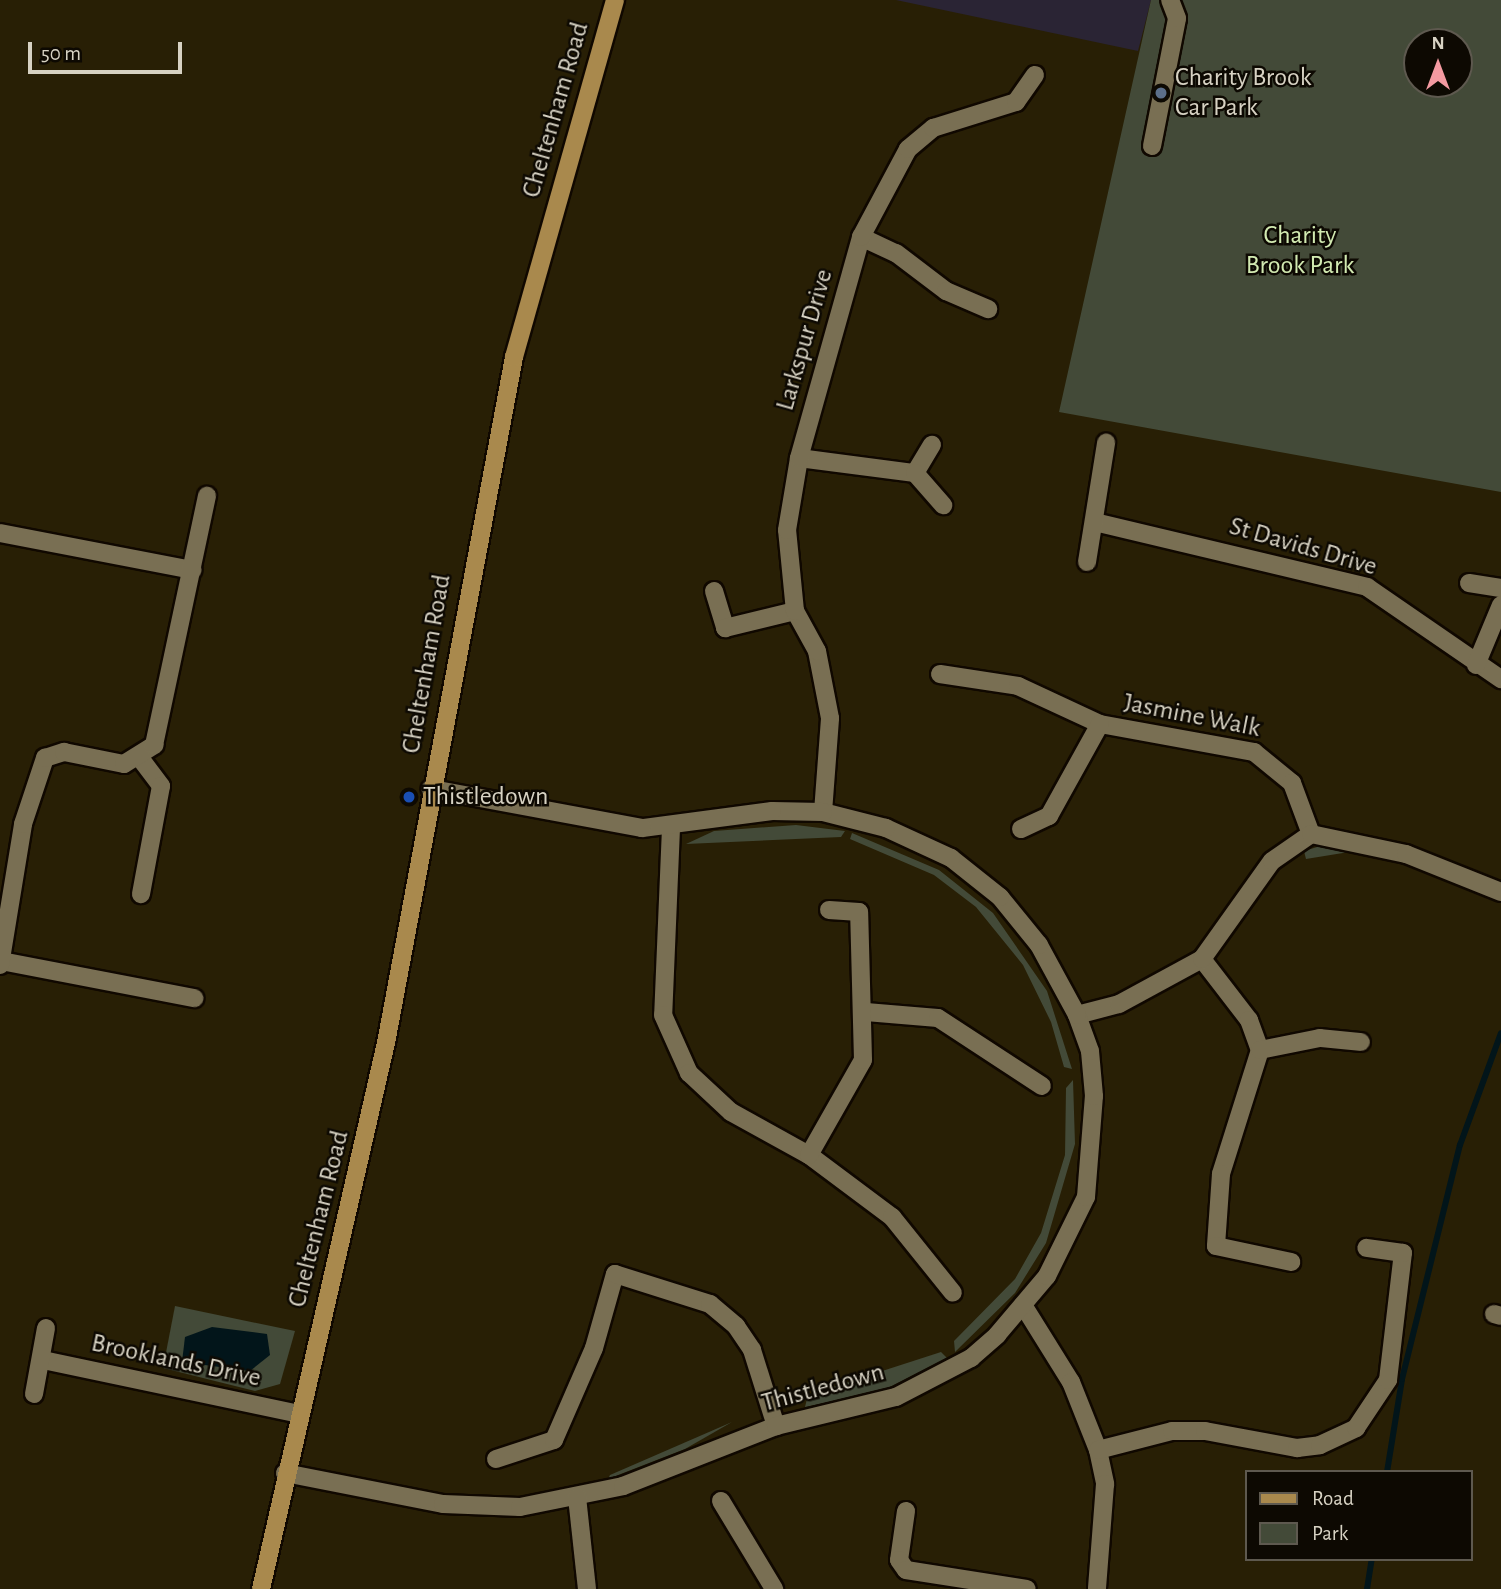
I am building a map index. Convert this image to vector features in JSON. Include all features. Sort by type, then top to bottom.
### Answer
[{"type":"main road","name":"Cheltenham Road","points":[[261,1589],[285,1473],[367,1132],[514,357],[615,0]]},
{"type":"street","points":[[1152,146],[1177,18],[1170,0]]},
{"type":"street","name":"Larkspur Drive","points":[[823,812],[830,719],[817,651],[794,611],[787,530],[799,458],[861,237],[908,149],[933,128],[1016,102],[1035,75]]},
{"type":"street","points":[[861,237],[895,253],[946,291],[988,309]]},
{"type":"street","points":[[1087,562],[1106,443]]},
{"type":"street","points":[[915,473],[932,445]]},
{"type":"street","points":[[799,458],[915,473],[943,505]]},
{"type":"street","points":[[194,998],[0,963],[23,824],[45,758],[64,752],[108,764],[140,758],[154,745],[164,718],[207,496]]},
{"type":"street","name":"St Davids Drive","points":[[1095,522],[1367,587],[1476,665],[1501,679]]},
{"type":"street","points":[[0,533],[192,570]]},
{"type":"street","points":[[1469,583],[1501,588]]},
{"type":"street","points":[[714,591],[725,628],[794,611]]},
{"type":"street","points":[[1476,665],[1501,605]]},
{"type":"street","name":"Jasmine Walk","points":[[940,674],[1018,686],[1100,724],[1270,759],[1296,791],[1311,834]]},
{"type":"street","name":"Jasmine Walk","points":[[1021,829],[1049,816],[1100,724]]},
{"type":"street","points":[[140,758],[161,786],[141,894]]},
{"type":"street","name":"Thistledown","points":[[285,1473],[481,1507],[577,1497],[670,1471],[776,1426],[843,1413],[934,1380],[971,1358],[1023,1305],[1047,1276],[1086,1197],[1094,1096],[1090,1051],[1077,1015],[1039,945],[985,884],[951,858],[886,828],[823,812],[772,811],[671,828],[615,825],[431,789]]},
{"type":"street","points":[[671,828],[661,977],[668,1032],[707,1094],[809,1155],[891,1217],[953,1293]]},
{"type":"street","points":[[1077,1015],[1119,1004],[1202,959],[1272,861],[1311,834],[1406,854],[1501,892]]},
{"type":"street","points":[[809,1155],[863,1060],[866,1012],[859,912],[830,910]]},
{"type":"street","points":[[1202,959],[1249,1020],[1260,1050],[1221,1174],[1216,1247],[1291,1262]]},
{"type":"street","points":[[866,1012],[938,1018],[1042,1086]]},
{"type":"street","points":[[1260,1050],[1320,1038],[1361,1042]]},
{"type":"street","points":[[1098,1450],[1172,1432],[1205,1431],[1297,1448],[1320,1445],[1356,1428],[1388,1380],[1404,1253],[1366,1248]]},
{"type":"street","points":[[496,1459],[554,1440],[593,1348],[615,1274],[710,1304],[736,1326],[752,1350],[776,1426]]},
{"type":"street","points":[[1023,1305],[1071,1382],[1098,1450],[1105,1484],[1097,1589]]},
{"type":"street","points":[[34,1394],[43,1360],[46,1328]]},
{"type":"street","name":"Brooklands Drive","points":[[43,1360],[299,1414]]},
{"type":"street","points":[[577,1497],[587,1589]]},
{"type":"street","points":[[722,1501],[774,1589]]},
{"type":"street","points":[[906,1511],[899,1560],[906,1570],[1027,1589]]},
{"type":"shaded area","points":[[896,0],[1151,0],[1138,51]]},
{"type":"shaded area","points":[[212,1327],[267,1334],[270,1355],[250,1371],[182,1362],[185,1337]]},
{"type":"green space","name":"Charity Brook Park","points":[[1151,0],[1501,0],[1501,492],[1059,412]]},
{"type":"green space","points":[[796,825],[845,831],[841,837],[686,844],[714,831]]},
{"type":"green space","points":[[852,833],[939,870],[993,913],[1047,991],[1072,1069],[1064,1067],[1051,1022],[1023,965],[976,907],[934,875],[850,839]]},
{"type":"green space","points":[[1317,847],[1349,847],[1349,852],[1306,859],[1304,851]]},
{"type":"green space","points":[[1073,1080],[1075,1144],[1046,1243],[1015,1293],[955,1352],[954,1341],[1015,1279],[1041,1233],[1065,1155],[1066,1088]]},
{"type":"green space","points":[[175,1306],[295,1331],[280,1384],[255,1391],[163,1368]]},
{"type":"green space","points":[[941,1352],[947,1358],[882,1391],[805,1407],[808,1395]]},
{"type":"green space","points":[[732,1422],[685,1449],[608,1479],[610,1475]]},
{"type":"waterway","points":[[1387,1470],[1402,1379],[1460,1145],[1501,1033]]},
{"type":"waterway","points":[[1367,1589],[1372,1561]]},
{"type":"place","name":"Charity Brook Car Park","points":[[1161,93]]},
{"type":"place","name":"Thistledown","points":[[409,797]]}]
